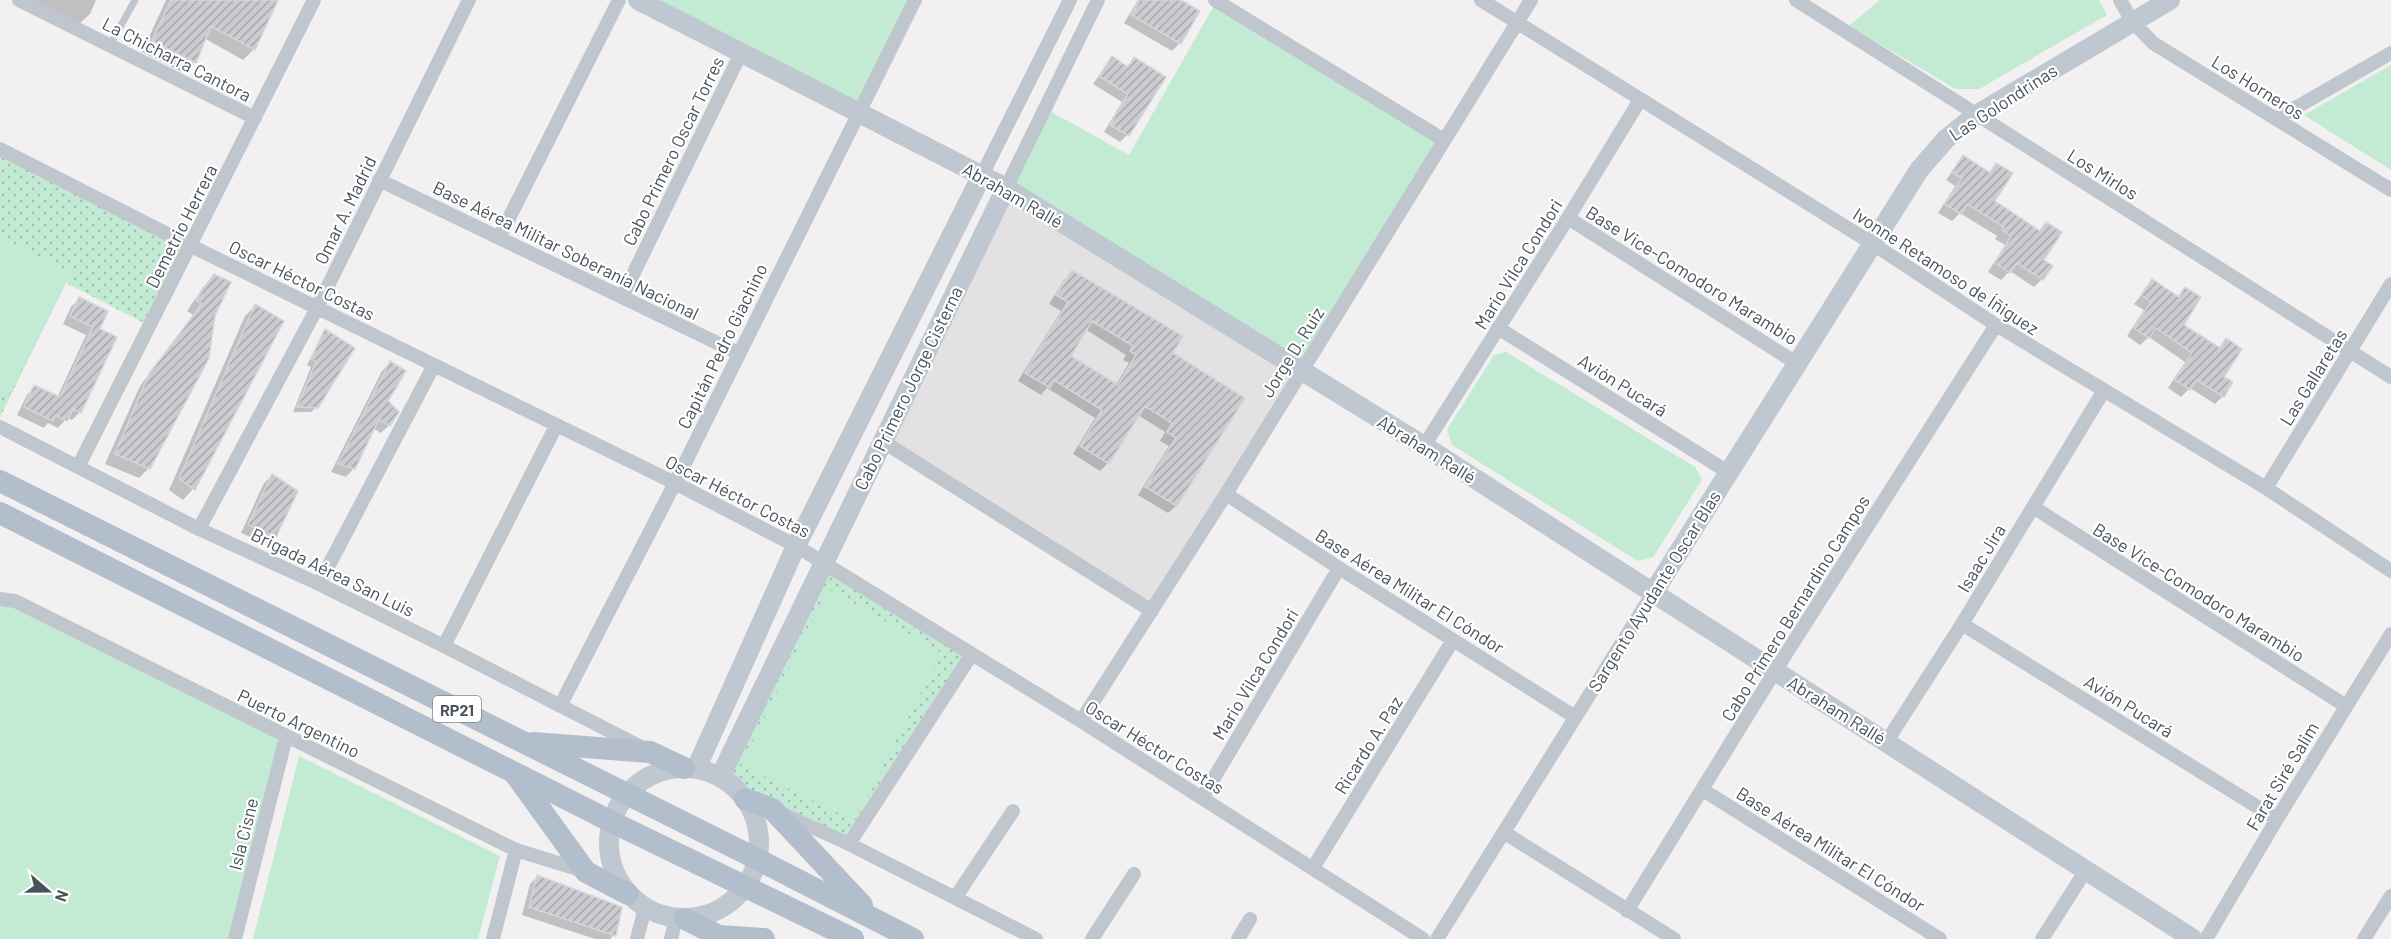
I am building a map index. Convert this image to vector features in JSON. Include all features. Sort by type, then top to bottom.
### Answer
[{"type":"main road","name":"RP21","points":[[0,481],[905,935]]},
{"type":"main road","name":"RP21","points":[[0,513],[612,822],[853,939]]},
{"type":"main road","points":[[523,743],[650,752],[690,768]]},
{"type":"main road","points":[[512,770],[586,872],[636,901]]},
{"type":"main road","points":[[745,799],[772,809],[855,900],[905,935]]},
{"type":"main road","points":[[681,919],[721,937],[764,939]]},
{"type":"street","name":"La Chicharra Cantora","points":[[20,0],[255,118]]},
{"type":"street","name":"Demetrio Herrera","points":[[78,467],[314,0]]},
{"type":"street","name":"Omar A. Madrid","points":[[199,529],[317,308],[470,0]]},
{"type":"street","points":[[499,238],[619,0]]},
{"type":"street","name":"Abraham Rallé","points":[[638,0],[1006,188],[1424,447],[1887,741],[2193,939]]},
{"type":"street","name":"Capitán Pedro Giachino","points":[[560,706],[675,483],[915,0]]},
{"type":"street","name":"Cabo Primero Jorge Cisterna","points":[[690,768],[796,546],[1070,0]]},
{"type":"street","name":"Cabo Primero Jorge Cisterna","points":[[720,777],[823,561],[1098,0]]},
{"type":"street","points":[[1215,0],[1444,140]]},
{"type":"street","name":"Ivonne Retamoso de Íñiguez","points":[[1481,0],[1873,244],[2103,392],[2266,488],[2391,571]]},
{"type":"street","name":"Jorge D. Ruiz","points":[[1081,722],[1226,494],[1532,0]]},
{"type":"street","name":"Los Mirlos","points":[[1796,0],[2391,377]]},
{"type":"street","name":"Los Horneros","points":[[2120,0],[2132,21],[2153,43],[2391,190]]},
{"type":"street","name":"Las Golondrinas","points":[[1873,244],[1919,170],[1946,139],[1976,115],[2170,0]]},
{"type":"street","name":"Cabo Primero Oscar Torres","points":[[622,297],[741,53]]},
{"type":"street","points":[[2276,119],[2391,53]]},
{"type":"street","name":"Mario Vilca Condori","points":[[1424,447],[1569,218],[1640,100]]},
{"type":"street","name":"Oscar Héctor Costas","points":[[0,149],[191,246],[675,483],[796,546],[1081,722],[1423,939]]},
{"type":"street","name":"Base Aérea Militar Soberanía Nacional","points":[[379,180],[738,353]]},
{"type":"street","name":"Base Vice-Comodoro Marambio","points":[[1569,218],[1796,363]]},
{"type":"street","name":"Sargento Ayudante Oscar Blas","points":[[1437,939],[1796,363],[1873,244]]},
{"type":"street","name":"Las Gallaretas","points":[[2266,488],[2391,284]]},
{"type":"street","name":"Cabo Primero Bernardino Campos","points":[[1627,911],[1775,670],[1996,325]]},
{"type":"street","name":"Avión Pucará","points":[[1498,328],[1728,472]]},
{"type":"street","points":[[319,584],[434,365]]},
{"type":"street","name":"Isaac Jira","points":[[1887,741],[1962,624],[2103,392]]},
{"type":"street","points":[[444,646],[556,426]]},
{"type":"street","name":"Brigada Aérea San Luis","points":[[0,427],[199,529],[319,584],[444,646],[650,752]]},
{"type":"street","points":[[882,441],[1152,611]]},
{"type":"street","name":"Base Aérea Militar El Cóndor","points":[[1226,494],[1575,717]]},
{"type":"street","name":"Base Vice-Comodoro Marambio","points":[[2033,507],[2346,706]]},
{"type":"street","name":"Mario Vilca Condori","points":[[1202,798],[1340,568]]},
{"type":"street","name":"Puerto Argentino","points":[[0,599],[15,601],[516,850],[586,872]]},
{"type":"street","name":"Avión Pucará","points":[[1962,624],[2277,819]]},
{"type":"street","name":"Farat Siré Salim","points":[[2206,939],[2391,634]]},
{"type":"street","name":"Ricardo A. Paz","points":[[1313,868],[1454,640]]},
{"type":"street","points":[[849,844],[972,654]]},
{"type":"street","name":"Isla Cisne","points":[[235,939],[286,737]]},
{"type":"street","points":[[690,768],[720,777],[734,786],[745,799],[755,817],[759,838],[757,859],[745,887],[729,904],[708,915],[681,919],[660,915],[636,901],[614,872],[609,848],[612,822],[618,807],[643,780],[663,771],[690,768]]},
{"type":"street","name":"Base Aérea Militar El Cóndor","points":[[1703,790],[1940,939]]},
{"type":"street","points":[[772,809],[849,844],[1036,939]]},
{"type":"street","points":[[955,898],[1013,812]]},
{"type":"street","points":[[1505,832],[1674,939]]},
{"type":"street","points":[[494,939],[516,850]]},
{"type":"street","points":[[2042,939],[2085,870]]},
{"type":"street","points":[[1092,939],[1134,874]]},
{"type":"street","points":[[2364,939],[2391,896]]},
{"type":"street","points":[[636,901],[637,939]]},
{"type":"street","points":[[671,939],[681,919]]},
{"type":"street","points":[[1238,939],[1250,919]]},
{"type":"lane","points":[[110,45],[135,0]]},
{"type":"shaded area","points":[[1007,193],[1293,373],[1151,607],[887,440]]},
{"type":"green space","points":[[638,0],[914,0],[859,111]]},
{"type":"green space","points":[[1880,0],[2099,0],[2107,15],[1979,89],[1956,89],[1849,26]]},
{"type":"green space","points":[[1216,2],[1443,140],[1301,371],[1010,187],[1048,110],[1129,155]]},
{"type":"green space","points":[[2391,65],[2391,170],[2304,115]]},
{"type":"green space","points":[[0,153],[186,248],[148,325],[66,283],[0,417]]},
{"type":"green space","points":[[0,237],[71,273],[7,398],[0,395]]},
{"type":"green space","points":[[1506,352],[1695,467],[1702,480],[1653,557],[1638,561],[1452,445],[1447,430],[1494,355]]},
{"type":"green space","points":[[825,562],[969,655],[849,843],[746,797],[723,776]]},
{"type":"green space","points":[[828,589],[942,653],[854,821],[741,765]]},
{"type":"green space","points":[[0,600],[284,739],[233,939],[0,939]]},
{"type":"green space","points":[[299,756],[500,856],[478,939],[253,939]]},
{"type":"building","points":[[171,0],[278,0],[255,50],[211,26],[196,63],[152,41]]},
{"type":"building","points":[[1140,0],[1181,0],[1200,11],[1181,44],[1131,15]]},
{"type":"building","points":[[1112,56],[1128,67],[1134,57],[1166,77],[1129,136],[1110,125],[1128,94],[1099,76]]},
{"type":"building","points":[[1963,155],[1990,173],[1996,163],[2013,173],[1995,201],[2040,231],[2046,222],[2062,232],[2044,260],[2053,266],[2043,280],[2017,263],[2010,273],[1995,263],[2011,236],[2002,230],[2004,227],[1967,204],[1961,214],[1945,204],[1962,178],[1952,172]]},
{"type":"building","points":[[1072,270],[1183,336],[1173,353],[1245,398],[1177,506],[1145,487],[1176,438],[1167,432],[1172,423],[1145,406],[1109,464],[1080,446],[1102,410],[1054,380],[1050,388],[1025,373],[1068,302],[1056,295]],"holes":[[[1092,321],[1133,346],[1130,351],[1136,355],[1118,385],[1071,356]]]},
{"type":"building","points":[[214,274],[231,282],[215,316],[209,358],[150,469],[115,454],[149,374],[202,304],[196,300]]},
{"type":"building","points":[[2152,279],[2179,297],[2185,287],[2201,297],[2184,325],[2220,348],[2226,338],[2242,349],[2224,377],[2233,382],[2224,397],[2197,380],[2190,390],[2175,380],[2192,353],[2156,328],[2149,338],[2134,328],[2151,302],[2141,295]]},
{"type":"building","points":[[79,297],[108,311],[100,329],[117,337],[81,413],[73,409],[67,421],[55,415],[53,421],[24,407],[34,385],[60,397],[93,327],[70,316]]},
{"type":"building","points":[[255,304],[284,321],[195,490],[179,479]]},
{"type":"building","points":[[325,329],[355,348],[318,408],[297,407],[316,362],[311,359]]},
{"type":"building","points":[[390,361],[406,371],[388,401],[399,412],[390,426],[379,419],[355,469],[338,464]]},
{"type":"building","points":[[272,474],[298,491],[276,537],[248,525]]},
{"type":"building","points":[[537,875],[622,907],[616,936],[529,907]]}]
